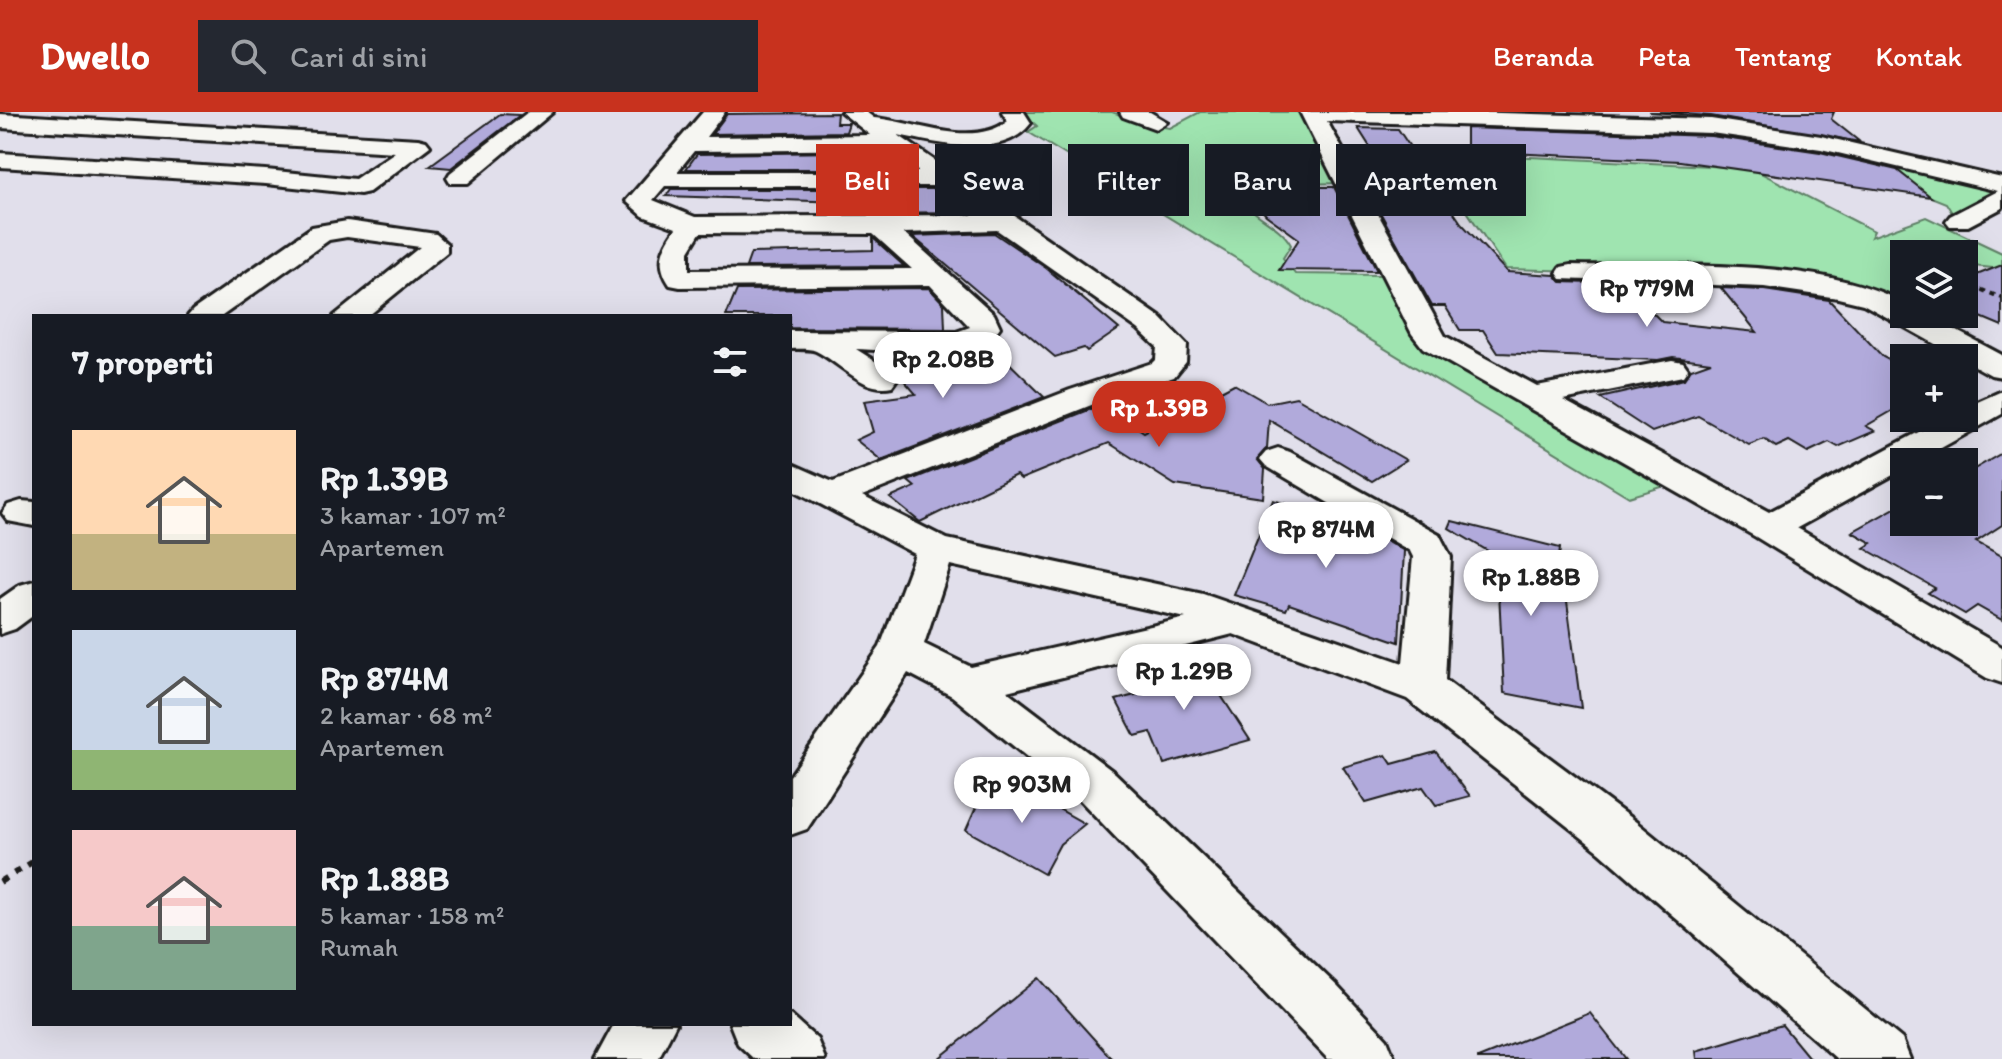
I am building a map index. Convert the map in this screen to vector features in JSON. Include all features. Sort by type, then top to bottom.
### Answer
[{"type":"street","points":[[0,119],[10,112]]},
{"type":"street","points":[[459,178],[542,112]]},
{"type":"street","points":[[714,112],[639,201],[652,211],[692,225],[880,226],[1003,222]]},
{"type":"street","points":[[858,117],[970,139],[1007,134],[1020,123],[1013,112]]},
{"type":"street","points":[[1131,112],[1156,122]]},
{"type":"street","points":[[2002,185],[1749,129],[1312,113],[1427,334],[1447,351],[1769,528],[2002,667]]},
{"type":"street","points":[[858,117],[935,171]]},
{"type":"street","points":[[0,119],[418,146],[360,187],[266,177],[0,160]]},
{"type":"street","points":[[688,144],[895,142]]},
{"type":"street","points":[[229,201],[266,177]]},
{"type":"street","points":[[659,179],[935,179]]},
{"type":"street","points":[[1959,221],[2002,198]]},
{"type":"street","points":[[832,495],[1082,397],[1163,370],[1171,364],[1172,345],[1162,334],[995,216]]},
{"type":"street","points":[[692,225],[676,246],[673,257],[673,266],[680,279],[937,277]]},
{"type":"street","points":[[805,340],[960,341],[981,333],[985,327],[983,320],[880,226]]},
{"type":"street","points":[[206,314],[321,233],[347,229],[427,240],[434,244],[433,252],[352,314]]},
{"type":"street","points":[[1571,273],[1733,279],[1853,292],[1873,298],[2002,368]]},
{"type":"street","points":[[805,340],[881,379]]},
{"type":"street","points":[[1533,396],[1672,369]]},
{"type":"street","points":[[1769,528],[2002,401]]},
{"type":"street","points":[[1278,459],[1425,543],[1432,557],[1423,687]]},
{"type":"street","points":[[792,475],[936,549],[1203,608],[1423,687],[1618,837],[1881,1059]]},
{"type":"street","points":[[792,812],[900,651],[936,549]]},
{"type":"street","points":[[0,619],[32,596]]},
{"type":"street","points":[[967,684],[1188,633],[1234,619]]},
{"type":"street","points":[[900,651],[967,684],[1098,787],[1317,1005],[1366,1059]]},
{"type":"street","points":[[624,1059],[647,1026]]},
{"type":"street","points":[[760,1026],[796,1059]]},
{"type":"path","points":[[1978,288],[2002,298]]},
{"type":"path","points":[[0,882],[32,862]]},
{"type":"green space","points":[[1022,112],[1112,112],[1150,125],[1170,128],[1200,112],[1305,112],[1336,162],[1336,183],[1320,184],[1320,144],[1205,144],[1205,216],[1259,216],[1278,229],[1291,245],[1283,258],[1295,274],[1383,275],[1412,335],[1675,483],[1629,497],[1166,216],[1189,216],[1189,144],[1068,144],[1068,156],[1028,132],[1037,126]]},
{"type":"green space","points":[[1862,155],[2002,191],[1954,216],[1946,203],[1864,170]]},
{"type":"green space","points":[[1526,157],[1751,168],[1874,231],[1871,237],[1926,217],[1975,240],[1890,240],[1890,310],[1738,275],[1506,269],[1470,216],[1526,216]]},
{"type":"green space","points":[[1978,242],[2002,253],[2002,269],[1978,266]]},
{"type":"building","points":[[1649,112],[1834,112],[1831,119],[1860,142],[1711,116]]},
{"type":"building","points":[[837,113],[836,123],[849,123],[846,132],[712,134],[727,114]]},
{"type":"building","points":[[500,114],[520,115],[451,168],[429,166]]},
{"type":"building","points":[[1358,128],[1398,129],[1408,144],[1368,144]]},
{"type":"building","points":[[1466,128],[1711,136],[1820,152],[1897,170],[1931,197],[1680,161],[1526,154],[1526,144],[1466,144]]},
{"type":"building","points":[[816,152],[816,169],[686,169],[697,154]]},
{"type":"building","points":[[1320,187],[1334,187],[1336,216],[1349,216],[1377,271],[1279,270],[1299,239],[1267,216],[1320,216]]},
{"type":"building","points":[[671,189],[816,189],[816,201],[666,196]]},
{"type":"building","points":[[919,189],[935,189],[935,212],[919,212]]},
{"type":"building","points":[[1382,216],[1456,216],[1507,272],[1555,275],[1561,282],[1624,284],[1662,322],[1757,332],[1721,288],[1764,290],[1829,300],[1890,361],[1890,412],[1866,426],[1875,431],[1838,447],[1829,442],[1808,452],[1789,441],[1776,447],[1764,439],[1749,445],[1698,416],[1652,432],[1600,398],[1684,379],[1691,369],[1711,362],[1673,357],[1658,360],[1498,353],[1483,330],[1460,330],[1445,306],[1432,306]]},
{"type":"building","points":[[994,233],[1046,268],[1119,329],[1087,351],[1084,348],[1055,357],[912,236]]},
{"type":"building","points":[[873,238],[904,266],[746,267],[751,253],[873,250]]},
{"type":"building","points":[[2002,265],[2002,326],[1978,316],[1978,274]]},
{"type":"building","points":[[929,288],[944,304],[945,329],[792,328],[792,314],[727,314],[737,290]]},
{"type":"building","points":[[997,351],[1044,397],[881,460],[856,440],[873,432],[864,401],[916,394],[880,353],[947,354],[947,367]]},
{"type":"building","points":[[1234,384],[1267,403],[1296,397],[1406,460],[1372,481],[1269,420],[1267,448],[1257,459],[1265,469],[1263,498],[1175,485],[1109,443],[1021,479],[1016,475],[920,522],[890,498],[915,487],[908,481],[1104,404],[1144,432]]},
{"type":"building","points":[[2002,453],[2002,525],[1976,542],[2002,556],[2002,620],[1977,606],[1965,614],[1928,593],[1935,588],[1864,548],[1872,543],[1852,532],[1890,511],[1890,536],[1978,536],[1978,467]]},
{"type":"building","points":[[1273,500],[1364,527],[1404,551],[1399,642],[1289,604],[1286,610],[1234,595]]},
{"type":"building","points":[[1452,521],[1560,548],[1555,599],[1567,601],[1581,708],[1504,693],[1498,572],[1503,560],[1449,528]]},
{"type":"building","points":[[1190,648],[1250,740],[1164,764],[1151,732],[1135,736],[1116,700],[1177,684],[1160,656]]},
{"type":"building","points":[[1436,752],[1470,796],[1436,805],[1423,787],[1366,803],[1343,767],[1386,755],[1392,764]]},
{"type":"building","points":[[1013,783],[1085,824],[1060,844],[1044,874],[966,830],[982,794]]},
{"type":"building","points":[[1039,978],[1112,1059],[938,1059]]},
{"type":"building","points":[[1590,1013],[1626,1059],[1478,1059],[1478,1058]]},
{"type":"building","points":[[1782,1025],[1810,1059],[1697,1059],[1696,1051]]}]
